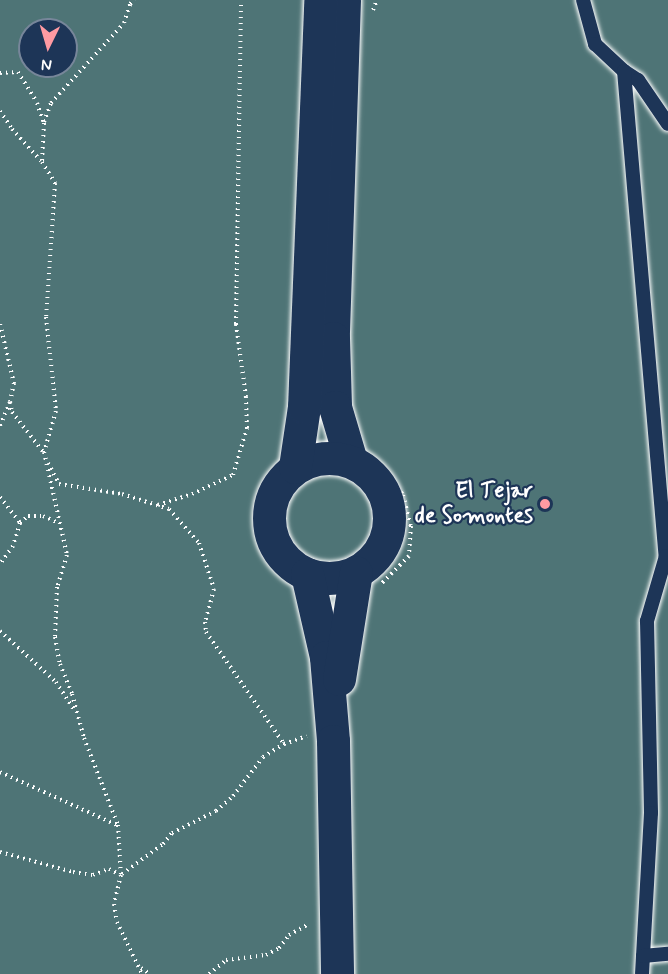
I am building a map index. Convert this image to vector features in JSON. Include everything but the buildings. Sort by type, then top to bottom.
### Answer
[{"type":"street","points":[[339,4],[333,339],[334,407],[351,461]]},
{"type":"street","points":[[295,467],[304,407],[339,4]]},
{"type":"street","points":[[322,459],[351,461],[370,473],[384,492],[390,515],[387,538],[374,558],[356,572],[332,579],[307,574],[288,563],[274,545],[268,524],[270,502],[279,482],[295,467],[322,459]]},
{"type":"street","points":[[333,741],[341,656],[356,572]]},
{"type":"street","points":[[307,574],[326,657],[333,741],[337,974]]},
{"type":"lane","points":[[583,0],[595,44],[624,71],[639,80],[668,124]]},
{"type":"lane","points":[[624,71],[666,556],[647,621],[651,813],[642,974]]},
{"type":"lane","points":[[643,956],[668,954]]},
{"type":"path","points":[[42,162],[44,123],[51,103],[124,24],[130,4],[134,0]]},
{"type":"path","points":[[158,505],[192,494],[233,475],[247,428],[246,397],[236,324],[241,0]]},
{"type":"path","points":[[0,73],[18,72],[37,103],[44,123]]},
{"type":"path","points":[[0,111],[12,129],[42,162],[55,183],[46,317],[56,411],[44,452],[67,555],[57,587],[56,637],[60,664],[72,694],[84,738]]},
{"type":"path","points":[[0,324],[14,383],[10,402],[0,426]]},
{"type":"path","points":[[10,402],[12,412],[44,452],[59,484],[122,494],[170,509],[199,543],[214,589],[205,622],[206,632],[284,744]]},
{"type":"path","points":[[0,497],[20,523]]},
{"type":"path","points":[[0,564],[13,546],[20,523],[28,516],[43,516],[59,524]]},
{"type":"path","points":[[0,631],[56,682],[73,708],[118,825],[121,875],[114,904],[117,922],[142,974]]},
{"type":"path","points":[[121,875],[163,844],[172,833],[216,811],[233,796],[262,757],[284,744],[308,735],[333,741]]},
{"type":"path","points":[[0,772],[118,825]]},
{"type":"path","points":[[0,852],[45,867],[93,874],[109,869],[121,875]]},
{"type":"path","points":[[209,974],[226,960],[266,955],[306,925],[337,922]]},
{"type":"path","points":[[216,966],[218,974]]},
{"type":"path","points":[[140,968],[150,974]]},
{"type":"green space","points":[[0,0],[668,0],[668,974],[0,974]]},
{"type":"place","name":"El Tejar de Somontes","points":[[545,504]]}]
